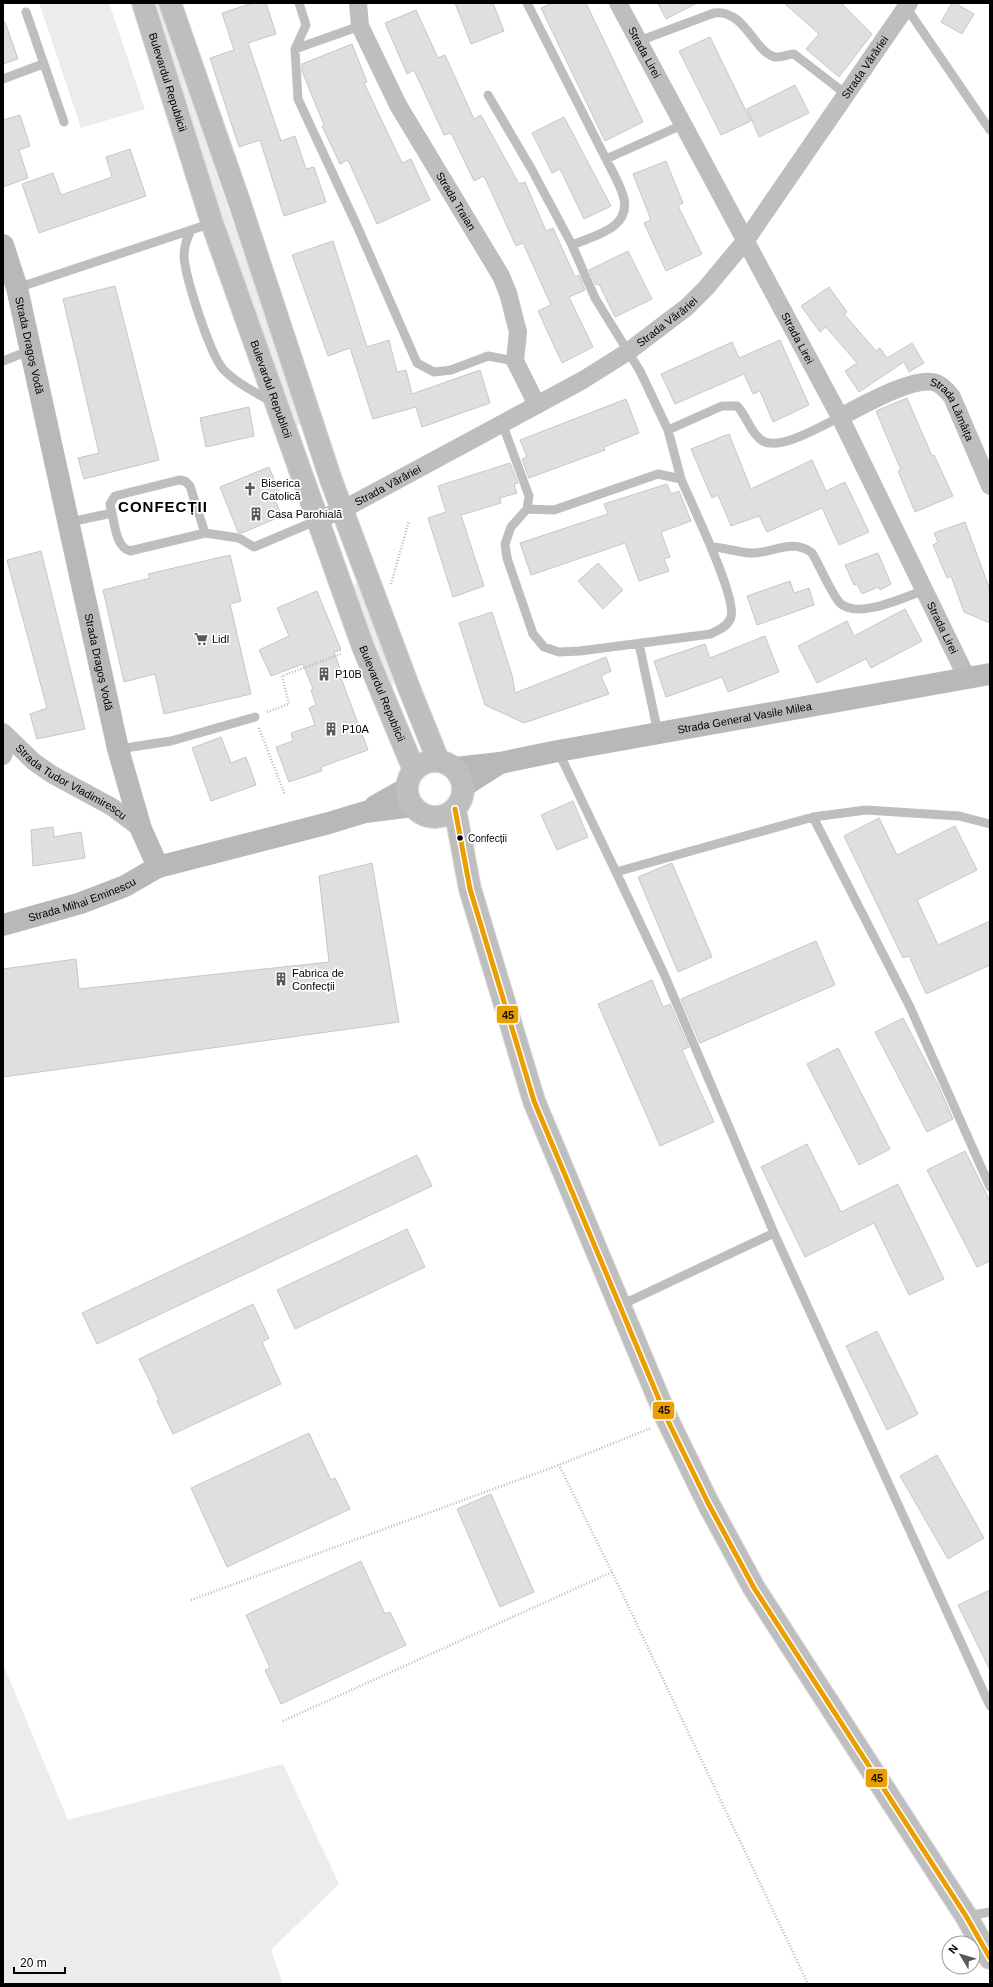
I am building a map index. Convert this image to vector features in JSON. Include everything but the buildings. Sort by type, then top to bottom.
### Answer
[{"type":"main road","name":"Bulevardul Republicii","points":[[143,3],[212,223],[363,647],[411,788]]},
{"type":"main road","points":[[170,3],[239,201],[342,510],[375,598],[452,771],[460,802],[446,813],[424,814],[411,788]]},
{"type":"main road","name":"Strada Dragoș Vodă","points":[[3,245],[17,288],[70,522],[118,749],[142,829],[158,867]]},
{"type":"main road","name":"Strada General Vasile Milea","points":[[452,771],[990,674]]},
{"type":"main road","points":[[158,867],[365,812],[411,788],[425,762],[452,771]]},
{"type":"main road","points":[[446,813],[534,1101],[668,1421],[711,1510],[754,1588],[966,1916],[990,1958]]},
{"type":"main road","name":"Strada Mihai Eminescu","points":[[3,925],[81,903],[125,886],[158,867]]},
{"type":"street","name":"Strada Traian","points":[[358,3],[360,26],[398,105],[501,276],[508,293],[518,332],[515,361]]},
{"type":"street","name":"Strada Lirei","points":[[618,3],[682,125],[746,240],[840,417],[967,678]]},
{"type":"street","name":"Strada Vărăriei","points":[[318,520],[342,510],[537,405],[629,351],[687,307],[706,288],[746,240],[908,5]]},
{"type":"street","points":[[515,361],[537,405]]},
{"type":"street","name":"Strada Lămâița","points":[[840,417],[909,384],[934,382],[945,388],[952,397],[990,486]]},
{"type":"street","points":[[3,756],[5,734]]},
{"type":"street","name":"Strada Tudor Vladimirescu","points":[[5,734],[34,762],[53,775],[112,807],[142,829]]},
{"type":"lane","points":[[299,3],[306,25],[295,49],[298,99],[358,228],[417,363],[434,372],[451,370],[488,356],[515,361]]},
{"type":"lane","points":[[527,3],[606,159],[624,198],[625,212],[617,224],[607,231],[572,245]]},
{"type":"lane","points":[[908,5],[990,130]]},
{"type":"lane","points":[[26,12],[64,122]]},
{"type":"lane","points":[[639,41],[714,13],[722,12],[730,14],[743,25],[770,55],[777,57],[794,54],[847,95]]},
{"type":"lane","points":[[295,49],[360,26]]},
{"type":"lane","points":[[3,79],[43,64]]},
{"type":"lane","points":[[488,95],[532,170],[572,245],[595,298],[629,351],[668,430],[681,479],[711,547],[732,606],[731,618],[724,627],[711,634],[639,644],[559,652],[544,647],[533,634],[507,558],[505,544],[511,527],[527,509],[529,496],[502,423]]},
{"type":"lane","points":[[606,159],[682,125]]},
{"type":"lane","points":[[17,288],[212,223]]},
{"type":"lane","points":[[191,230],[186,241],[184,257],[189,283],[214,354],[222,368],[232,378],[277,405]]},
{"type":"lane","points":[[3,361],[31,350]]},
{"type":"lane","points":[[668,430],[722,406],[737,406],[744,413],[757,436],[761,440],[772,444],[783,443],[840,417]]},
{"type":"lane","points":[[527,509],[554,510],[658,474],[681,479]]},
{"type":"lane","points":[[205,533],[190,486],[179,480],[115,496],[110,504],[120,543],[124,549],[130,552],[205,533],[239,538],[254,547],[318,520]]},
{"type":"lane","points":[[70,522],[112,513]]},
{"type":"lane","points":[[711,547],[754,553],[787,546],[806,548],[812,553],[840,603],[850,610],[872,608],[925,590]]},
{"type":"lane","points":[[639,644],[658,733]]},
{"type":"lane","points":[[118,749],[171,741],[255,717]]},
{"type":"lane","points":[[558,751],[664,974],[774,1234],[990,1706]]},
{"type":"lane","points":[[616,872],[813,817],[866,810],[960,816],[990,824]]},
{"type":"lane","points":[[813,817],[910,1007],[990,1187]]},
{"type":"lane","points":[[619,1306],[774,1234]]},
{"type":"lane","points":[[966,1916],[990,1912]]},
{"type":"path","points":[[375,598],[389,589],[410,521]]},
{"type":"path","points":[[285,795],[255,717],[289,704],[282,676],[341,654]]},
{"type":"path","points":[[191,1600],[559,1465],[668,1421]]},
{"type":"path","points":[[559,1465],[612,1572],[808,1984]]},
{"type":"path","points":[[283,1721],[612,1572]]},
{"type":"shaded area","points":[[39,3],[109,3],[145,109],[81,128]]},
{"type":"shaded area","points":[[149,3],[158,3],[302,424],[293,427]]},
{"type":"shaded area","points":[[358,583],[395,684],[388,687],[350,586]]},
{"type":"shaded area","points":[[3,1664],[68,1820],[283,1764],[339,1884],[271,1950],[283,1984],[3,1984]]},
{"type":"transit line","name":"45","points":[[455,809],[470,889],[534,1101],[668,1421],[708,1503],[754,1588],[966,1916],[990,1958]]},
{"type":"place","name":"Biserica Catolică","points":[[250,489]]},
{"type":"place","name":"Casa Parohială","points":[[256,514]]},
{"type":"place","name":"Lidl","points":[[201,639]]},
{"type":"place","name":"P10B","points":[[324,674]]},
{"type":"place","name":"P10A","points":[[331,729]]},
{"type":"place","name":"Confecții","points":[[460,838]]},
{"type":"place","name":"Fabrica de Confecții","points":[[281,979]]},
{"type":"district","name":"CONFECȚII","points":[[163,507]]}]
